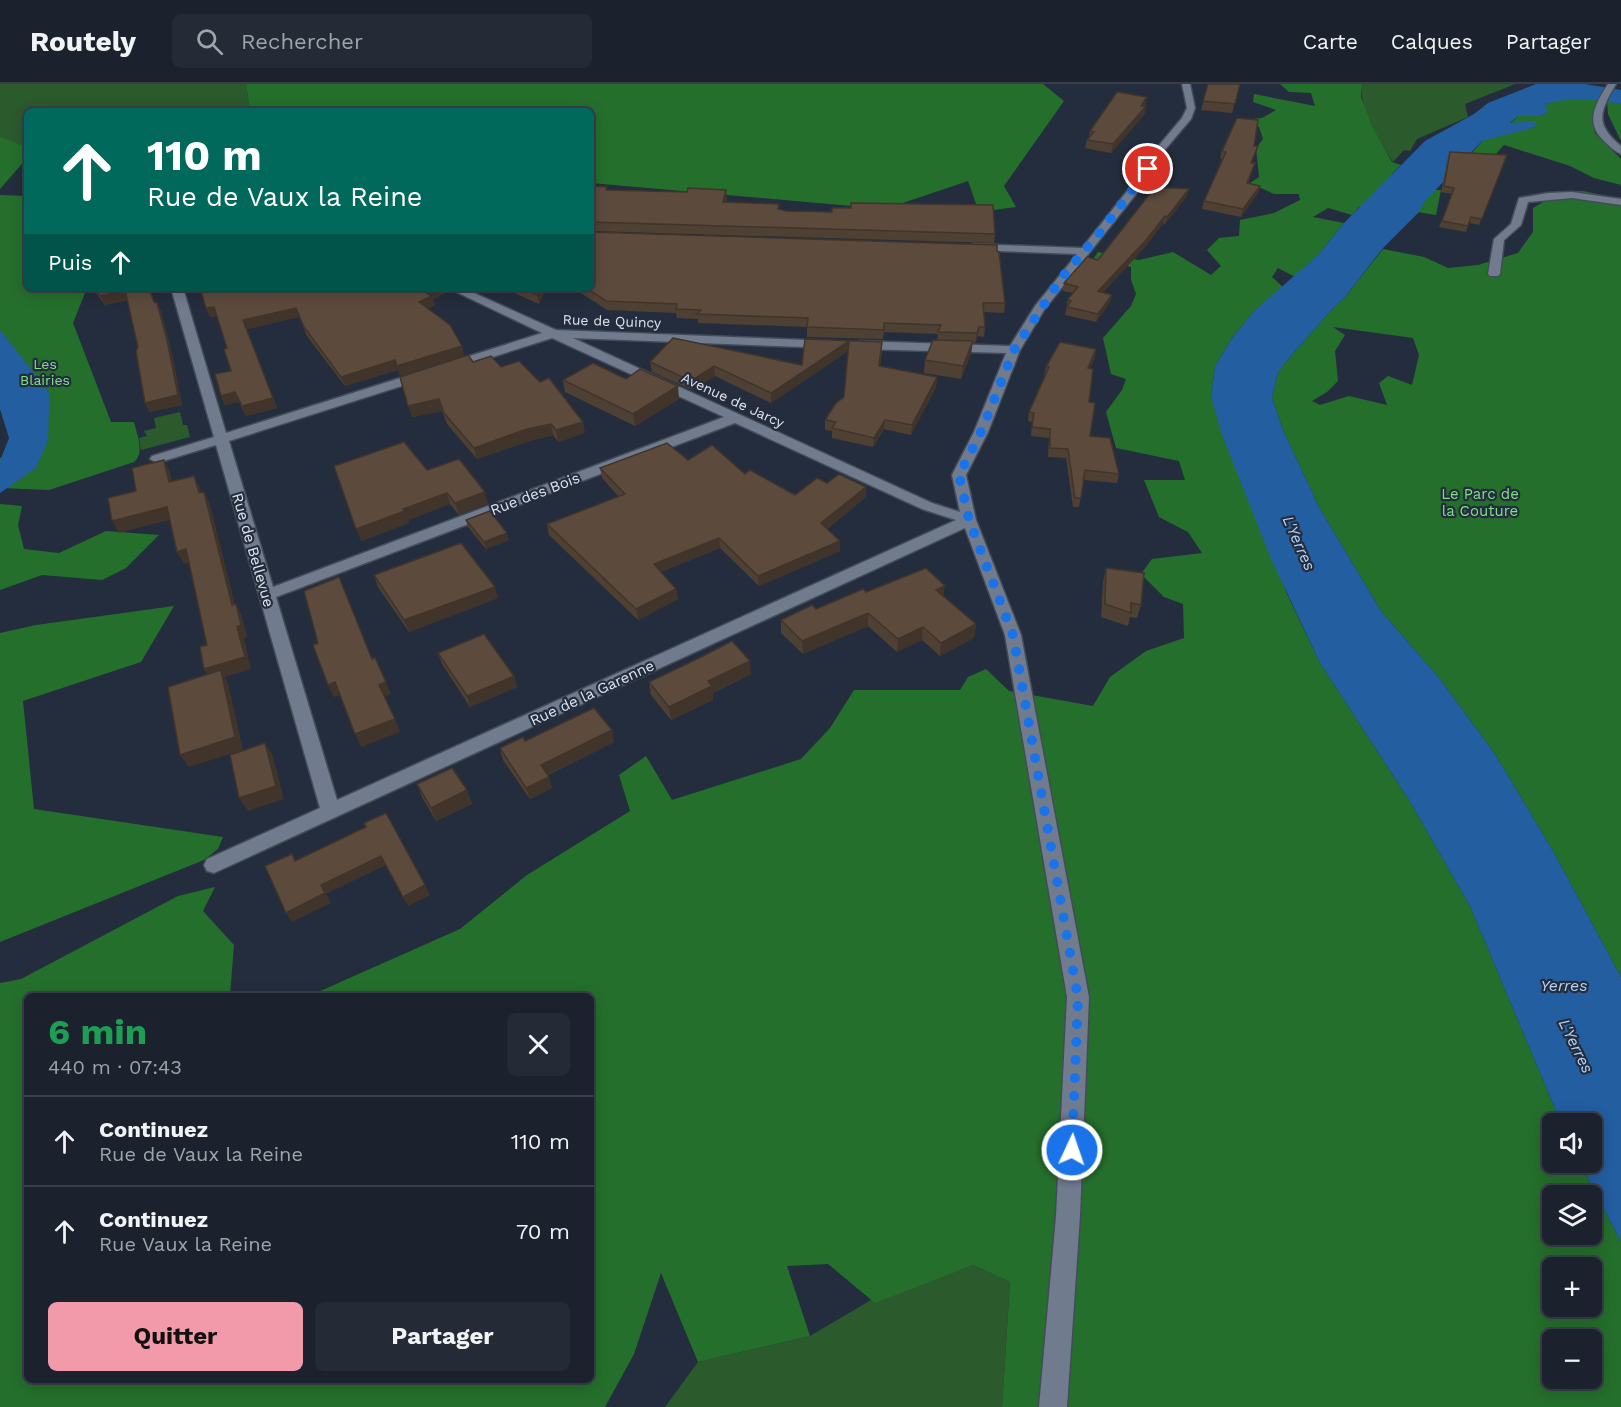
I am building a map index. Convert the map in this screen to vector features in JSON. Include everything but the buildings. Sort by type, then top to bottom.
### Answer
[{"type":"street","points":[[1053,1407],[1068,1216],[1078,998],[1013,635],[969,520],[959,475],[981,432],[1014,350],[1039,309],[1136,187],[1159,151],[1186,119],[1191,108],[1186,84]]},
{"type":"street","points":[[1612,85],[1600,103],[1596,115],[1597,127],[1604,138],[1621,151]]},
{"type":"street","points":[[1494,274],[1499,239],[1516,225],[1523,200],[1546,195],[1577,195],[1621,202]]},
{"type":"street","points":[[967,247],[1084,251]]},
{"type":"street","name":"Rue de Bellevue","points":[[178,291],[331,812]]},
{"type":"street","name":"Avenue de Jarcy","points":[[460,291],[927,506],[969,520]]},
{"type":"street","name":"Rue de Quincy","points":[[157,459],[552,334],[1014,350]]},
{"type":"street","name":"Rue des Bois","points":[[266,595],[735,418]]},
{"type":"street","name":"Rue de la Garenne","points":[[214,865],[969,520]]},
{"type":"green space","points":[[0,84],[246,84],[250,108],[24,108],[24,146],[0,138]]},
{"type":"green space","points":[[246,84],[1043,84],[1064,101],[1004,186],[1016,207],[979,212],[968,181],[885,209],[594,183],[594,108],[250,108]]},
{"type":"green space","points":[[1280,84],[1362,84],[1361,97],[1372,126],[1392,162],[1401,165],[1391,175],[1419,189],[1441,190],[1436,215],[1396,209],[1359,207],[1352,215],[1328,208],[1313,217],[1344,223],[1318,255],[1295,277],[1278,268],[1272,277],[1283,287],[1255,310],[1232,338],[1215,366],[1211,396],[1287,594],[1320,663],[1409,800],[1470,906],[1557,1113],[1542,1113],[1542,1173],[1585,1173],[1591,1185],[1542,1185],[1542,1245],[1602,1245],[1602,1205],[1621,1242],[1621,1407],[1002,1407],[1010,1282],[973,1265],[875,1303],[828,1264],[787,1266],[810,1336],[698,1362],[661,1273],[634,1354],[605,1407],[0,1407],[0,983],[21,979],[178,896],[215,887],[203,911],[234,945],[230,993],[24,993],[24,1383],[594,1383],[594,993],[316,993],[460,929],[527,875],[630,811],[619,775],[646,756],[672,800],[801,759],[830,728],[854,690],[960,690],[968,677],[986,669],[1009,691],[1093,706],[1110,677],[1146,651],[1184,638],[1183,604],[1164,597],[1141,574],[1152,559],[1202,553],[1188,532],[1159,517],[1144,480],[1185,480],[1179,461],[1116,448],[1106,412],[1122,390],[1126,379],[1111,374],[1103,338],[1131,306],[1136,294],[1131,280],[1131,267],[1093,259],[1098,252],[1139,260],[1173,252],[1211,275],[1221,266],[1207,250],[1219,238],[1239,236],[1240,220],[1274,213],[1300,200],[1299,194],[1274,194],[1250,183],[1259,177],[1256,148],[1263,139],[1259,127],[1242,120],[1262,118],[1276,110],[1253,102],[1254,94],[1315,106],[1311,93],[1289,92]]},
{"type":"green space","points":[[1362,84],[1515,84],[1465,104],[1468,117],[1417,139],[1410,151],[1404,150],[1393,162],[1367,115]]},
{"type":"green space","points":[[1602,97],[1593,113],[1595,133],[1621,159],[1621,185],[1594,178],[1570,166],[1504,145],[1495,155],[1471,154],[1484,139],[1535,127],[1510,124],[1518,116],[1539,116],[1547,112],[1545,104],[1564,99]]},
{"type":"green space","points":[[1607,101],[1621,104],[1621,141],[1608,114]]},
{"type":"green space","points":[[0,137],[24,146],[24,161],[0,189]]},
{"type":"green space","name":"Le Parc de la Couture","points":[[1583,191],[1621,199],[1621,977],[1553,851],[1495,754],[1440,679],[1381,611],[1319,507],[1283,430],[1272,398],[1278,372],[1345,297],[1383,249],[1424,257],[1448,268],[1478,265],[1518,253],[1533,232],[1533,208],[1560,192]],"holes":[[[1333,327],[1413,338],[1419,355],[1412,385],[1388,376],[1379,383],[1387,405],[1349,396],[1320,405],[1312,401],[1327,392],[1338,381],[1335,351],[1345,335]]]},
{"type":"green space","name":"Les Blairies","points":[[0,195],[24,196],[24,291],[86,291],[73,323],[111,422],[134,422],[139,454],[134,462],[49,490],[0,488],[0,458],[29,438],[0,390]]},
{"type":"green space","points":[[180,412],[183,425],[187,425],[190,437],[141,450],[139,438],[147,436],[144,431],[156,428],[154,418]]},
{"type":"green space","points":[[0,504],[22,506],[18,525],[24,549],[59,553],[106,531],[159,535],[126,568],[102,580],[42,575],[0,590]]},
{"type":"green space","points":[[174,606],[141,662],[23,701],[34,809],[223,837],[218,849],[204,860],[0,942],[0,633],[36,625]]},
{"type":"green space","points":[[973,1265],[1010,1282],[1002,1407],[665,1407],[698,1362],[810,1336],[871,1300]]},
{"type":"water","name":"Yerres","points":[[1536,84],[1585,84],[1621,90],[1621,104],[1564,100],[1545,104],[1548,112],[1539,116],[1518,116],[1510,123],[1534,121],[1535,127],[1482,141],[1425,201],[1418,213],[1383,248],[1345,297],[1290,357],[1278,372],[1272,398],[1283,430],[1319,507],[1381,611],[1440,679],[1495,754],[1553,851],[1621,977],[1621,1242],[1602,1205],[1602,1185],[1591,1185],[1585,1173],[1602,1173],[1602,1113],[1557,1113],[1470,906],[1409,800],[1320,663],[1271,559],[1221,432],[1211,396],[1215,366],[1232,338],[1255,310],[1318,255],[1344,223],[1425,141],[1474,114],[1488,103]]},
{"type":"water","points":[[0,330],[49,392],[49,408],[48,440],[36,468],[0,493],[0,461],[9,438],[0,409]]},
{"type":"route","points":[[1072,1150],[1078,998],[1013,635],[991,572],[969,520],[959,475],[981,432],[1014,350],[1039,309],[1148,169]]},
{"type":"water label","name":"L'Yerres","points":[[1299,543]]},
{"type":"water label","name":"L'Yerres","points":[[1576,1046]]}]
